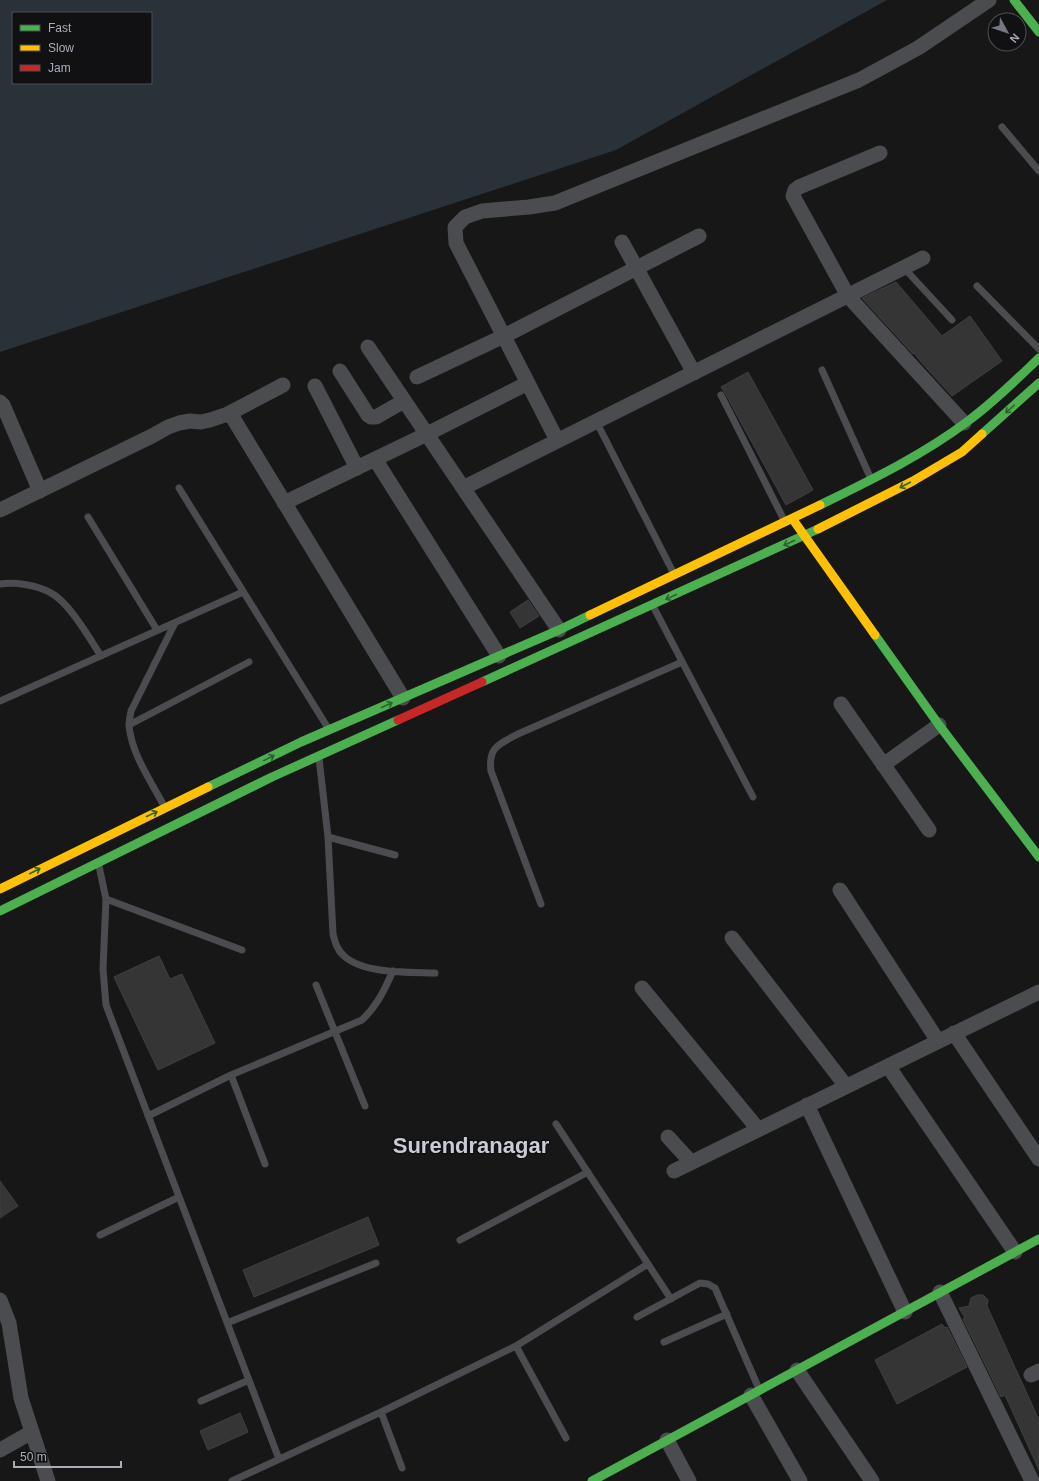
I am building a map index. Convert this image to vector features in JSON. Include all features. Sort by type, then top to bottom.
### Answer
[{"type":"main road","points":[[1014,0],[1039,32]]},
{"type":"main road","points":[[0,911],[272,777],[319,756],[333,739],[403,698],[559,630],[872,480],[923,451],[964,423],[1008,387],[1039,358]]},
{"type":"main road","points":[[0,889],[165,807],[301,742],[333,739],[652,606],[803,536],[913,481],[962,452],[1039,383]]},
{"type":"main road","points":[[789,520],[803,536],[940,725],[1039,857]]},
{"type":"main road","points":[[592,1481],[1014,1252],[1038,1243]]},
{"type":"street","points":[[557,440],[456,243],[455,227],[465,217],[482,211],[555,203],[859,80],[918,48],[989,0]]},
{"type":"street","points":[[880,153],[799,187],[795,190],[793,196],[848,296],[964,423]]},
{"type":"street","points":[[417,377],[504,336],[699,236]]},
{"type":"street","points":[[622,242],[694,373]]},
{"type":"street","points":[[463,488],[923,258]]},
{"type":"street","points":[[368,347],[559,630]]},
{"type":"street","points":[[340,371],[371,418],[376,417],[404,401]]},
{"type":"street","points":[[284,503],[528,383]]},
{"type":"street","points":[[0,510],[168,427],[190,421],[201,422],[228,414],[283,385]]},
{"type":"street","points":[[315,386],[357,468]]},
{"type":"street","points":[[0,402],[3,404],[40,491]]},
{"type":"street","points":[[228,414],[233,418],[403,698]]},
{"type":"street","points":[[375,459],[499,656]]},
{"type":"street","points":[[841,704],[929,830]]},
{"type":"street","points":[[883,765],[940,725]]},
{"type":"street","points":[[840,890],[938,1041]]},
{"type":"street","points":[[732,938],[846,1086]]},
{"type":"street","points":[[642,988],[758,1129]]},
{"type":"street","points":[[674,1171],[954,1033],[1038,995]]},
{"type":"street","points":[[954,1033],[1039,1159]]},
{"type":"street","points":[[888,1066],[1014,1252]]},
{"type":"street","points":[[807,1105],[905,1312]]},
{"type":"street","points":[[668,1137],[692,1162]]},
{"type":"street","points":[[940,1292],[1032,1481]]},
{"type":"street","points":[[0,1300],[9,1324],[21,1398],[48,1481]]},
{"type":"street","points":[[797,1370],[872,1481]]},
{"type":"street","points":[[755,1392],[800,1481]]},
{"type":"street","points":[[0,1450],[32,1432]]},
{"type":"street","points":[[667,1440],[689,1481]]},
{"type":"lane","points":[[1002,127],[1039,171]]},
{"type":"lane","points":[[904,268],[952,320]]},
{"type":"lane","points":[[977,286],[1039,349]]},
{"type":"lane","points":[[822,370],[872,480]]},
{"type":"lane","points":[[721,395],[789,520]]},
{"type":"lane","points":[[596,421],[674,575]]},
{"type":"lane","points":[[179,488],[333,739]]},
{"type":"lane","points":[[88,517],[157,630]]},
{"type":"lane","points":[[0,584],[23,584],[40,588],[52,593],[66,606],[101,656]]},
{"type":"lane","points":[[0,701],[243,592]]},
{"type":"lane","points":[[652,606],[753,797]]},
{"type":"lane","points":[[165,807],[142,766],[134,748],[129,725],[131,711],[175,623]]},
{"type":"lane","points":[[129,725],[249,662]]},
{"type":"lane","points":[[541,904],[491,771],[490,760],[492,751],[500,743],[518,734],[682,662]]},
{"type":"lane","points":[[319,756],[328,836],[333,934],[336,947],[343,956],[356,964],[370,968],[393,971],[435,973]]},
{"type":"lane","points":[[328,836],[395,855]]},
{"type":"lane","points":[[99,863],[106,899],[103,969],[106,1005],[279,1459]]},
{"type":"lane","points":[[106,899],[242,950]]},
{"type":"lane","points":[[148,1116],[231,1076],[362,1020],[378,1002],[393,971]]},
{"type":"lane","points":[[316,985],[365,1106]]},
{"type":"lane","points":[[231,1076],[265,1164]]},
{"type":"lane","points":[[556,1124],[671,1298]]},
{"type":"lane","points":[[460,1240],[588,1172]]},
{"type":"lane","points":[[100,1235],[179,1197]]},
{"type":"lane","points":[[227,1323],[376,1263]]},
{"type":"lane","points":[[232,1481],[381,1412],[516,1346],[648,1264]]},
{"type":"lane","points":[[637,1316],[700,1283],[708,1284],[715,1288],[755,1392]]},
{"type":"lane","points":[[664,1342],[726,1314]]},
{"type":"lane","points":[[516,1346],[566,1438]]},
{"type":"lane","points":[[201,1401],[249,1380]]},
{"type":"lane","points":[[381,1412],[402,1468]]},
{"type":"shaded area","points":[[0,0],[887,0],[616,150],[0,352]]},
{"type":"building","points":[[896,282],[942,336],[970,316],[1002,361],[952,396],[862,298]]},
{"type":"building","points":[[748,372],[813,490],[786,505],[721,387]]},
{"type":"building","points":[[528,600],[539,616],[520,628],[510,612]]},
{"type":"building","points":[[159,956],[170,979],[182,974],[215,1043],[158,1070],[114,977]]},
{"type":"building","points":[[0,1181],[18,1206],[0,1218]]},
{"type":"building","points":[[368,1217],[379,1245],[254,1297],[243,1270]]},
{"type":"building","points":[[977,1295],[983,1295],[988,1300],[987,1306],[1039,1420],[1039,1470],[1005,1395],[1001,1397],[959,1308],[969,1306],[971,1298]]},
{"type":"building","points":[[942,1324],[945,1328],[947,1327],[967,1367],[897,1404],[875,1360]]},
{"type":"building","points":[[240,1413],[248,1432],[208,1450],[200,1431]]},
{"type":"traffic: fast","points":[[1014,0],[1039,32]]},
{"type":"traffic: fast","points":[[820,505],[915,456],[951,433],[1005,391],[1039,358]]},
{"type":"traffic: fast","points":[[982,434],[1039,383]]},
{"type":"traffic: fast","points":[[482,682],[818,529]]},
{"type":"traffic: fast","points":[[208,787],[301,742],[559,630],[590,615]]},
{"type":"traffic: fast","points":[[875,635],[939,725],[1039,857]]},
{"type":"traffic: fast","points":[[0,911],[272,777],[398,720]]},
{"type":"traffic: fast","points":[[592,1481],[1039,1239]]},
{"type":"traffic: slow","points":[[818,529],[913,481],[962,452],[982,434]]},
{"type":"traffic: slow","points":[[590,615],[820,505]]},
{"type":"traffic: slow","points":[[794,521],[875,635]]},
{"type":"traffic: slow","points":[[0,889],[208,787]]},
{"type":"traffic: jam","points":[[398,720],[482,682]]},
{"type":"district","name":"Surendranagar","points":[[471,1145]]}]
